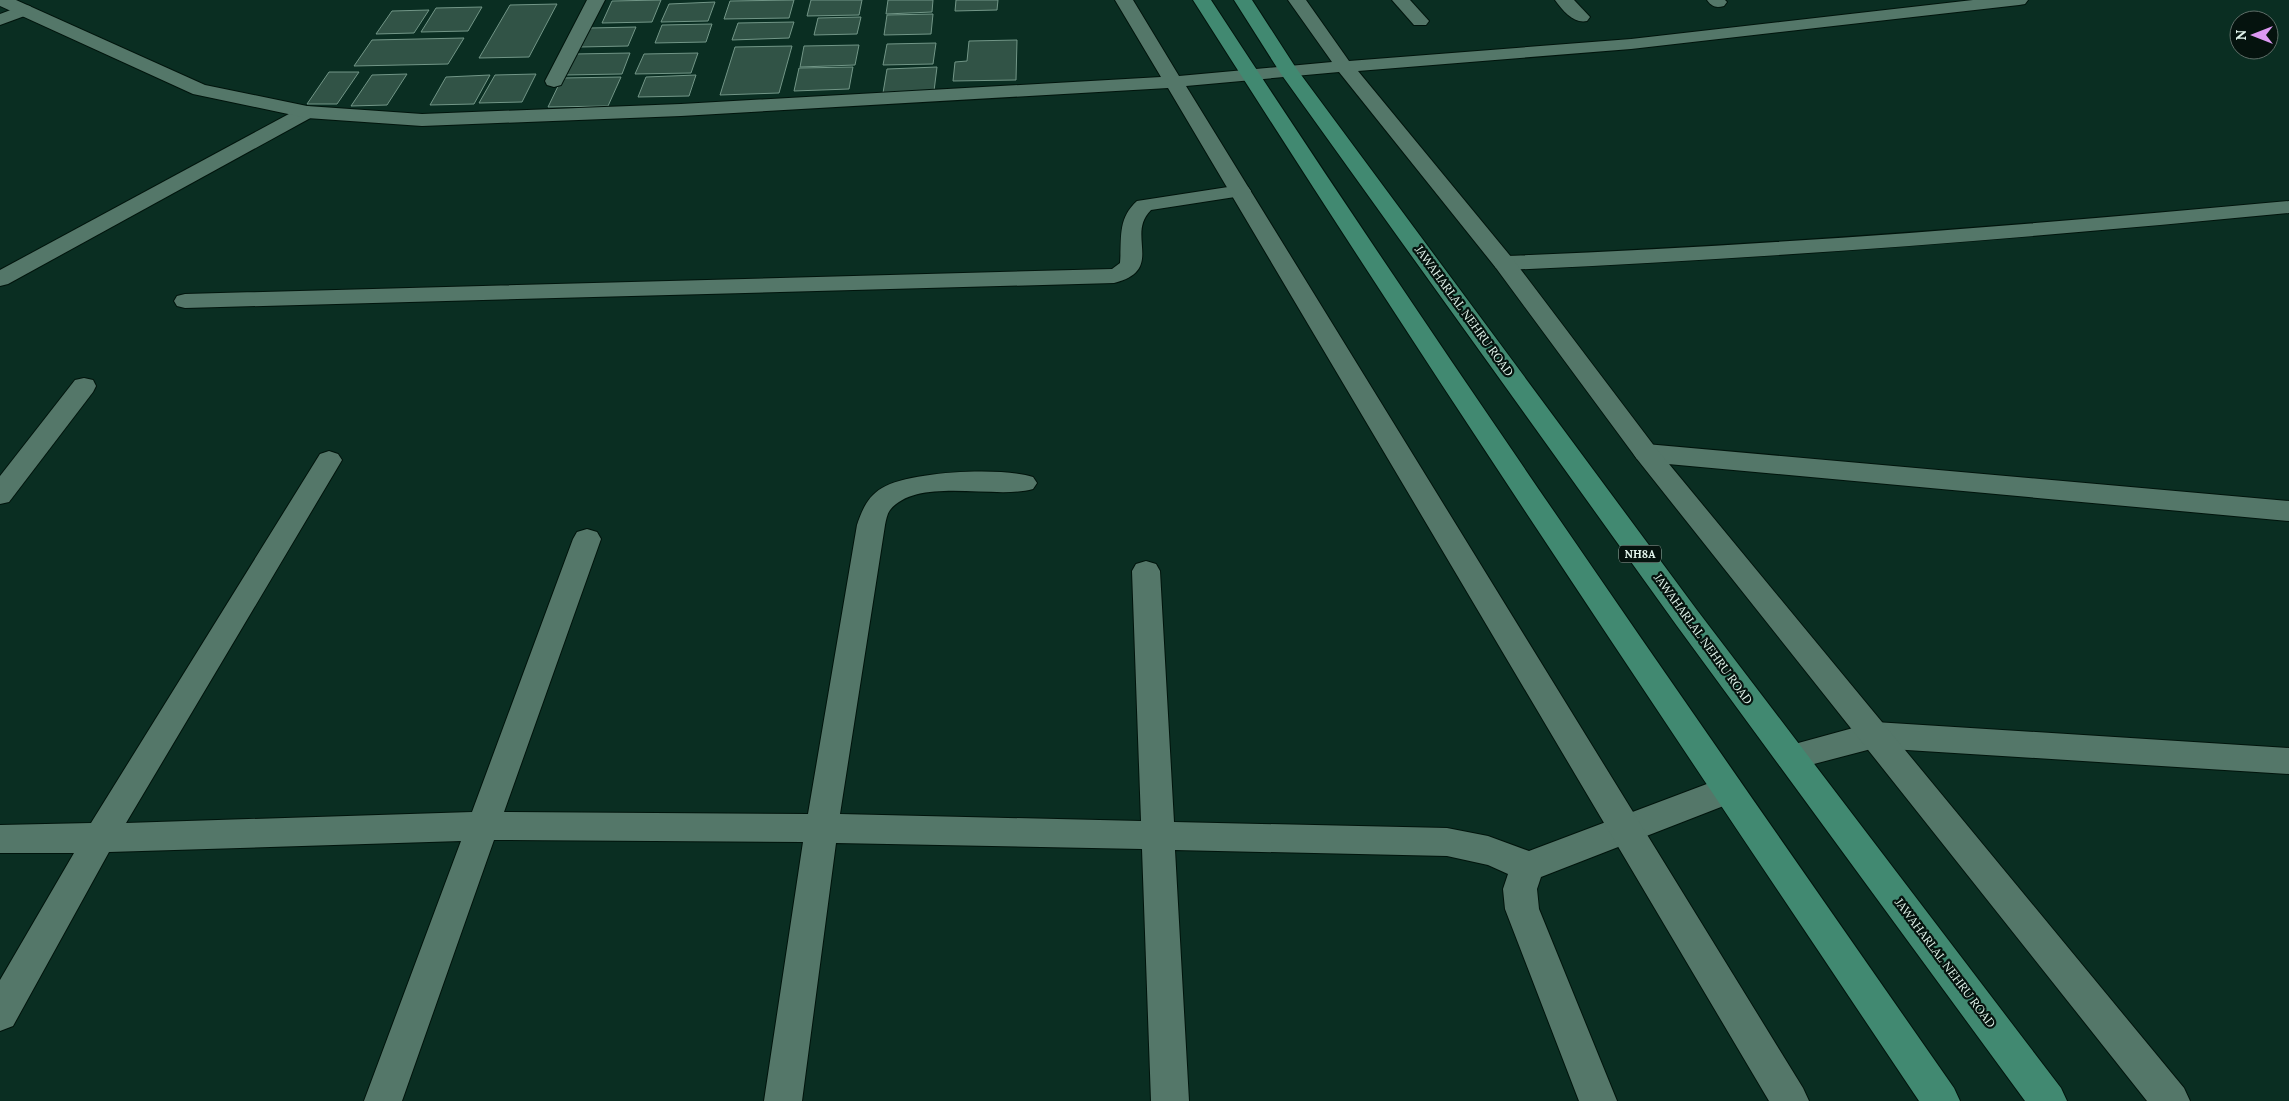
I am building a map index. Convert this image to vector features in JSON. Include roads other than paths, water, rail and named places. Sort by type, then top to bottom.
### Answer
[{"type":"main road","points":[[1202,0],[1248,74],[1728,790],[1941,1101]]},
{"type":"main road","name":"JAWAHARLAL NEHRU ROAD","points":[[1243,0],[1288,70],[1791,758],[2048,1101]]},
{"type":"street","points":[[2,0],[200,90],[307,112],[422,120],[681,110],[1173,82],[1288,70],[1631,44],[2019,0]]},
{"type":"street","points":[[554,81],[596,0]]},
{"type":"street","points":[[1124,0],[1790,1101]]},
{"type":"street","points":[[1297,0],[1344,66],[1504,263],[1646,453],[2171,1101]]},
{"type":"street","points":[[1401,0],[1420,21]]},
{"type":"street","points":[[1564,0],[1581,17]]},
{"type":"street","points":[[0,20],[24,10]]},
{"type":"street","points":[[0,279],[307,112]]},
{"type":"street","points":[[184,301],[1114,276],[1123,273],[1132,265],[1132,219],[1136,211],[1144,205],[1241,191]]},
{"type":"street","points":[[1504,263],[1670,257],[2127,222],[2289,207]]},
{"type":"street","points":[[0,494],[84,386]]},
{"type":"street","points":[[1646,453],[2289,511]]},
{"type":"street","points":[[0,1014],[99,839],[328,460]]},
{"type":"street","points":[[783,1101],[822,827],[871,525],[879,504],[892,493],[921,483],[1024,483]]},
{"type":"street","points":[[383,1101],[587,539]]},
{"type":"street","points":[[1146,571],[1170,1101]]},
{"type":"street","points":[[1791,758],[1874,735],[2289,761]]},
{"type":"street","points":[[1527,867],[1728,790]]},
{"type":"street","points":[[0,839],[99,839],[483,826],[822,827],[1447,842],[1479,847],[1506,855],[1527,867]]},
{"type":"street","points":[[1527,867],[1520,888],[1522,909],[1598,1101]]}]
